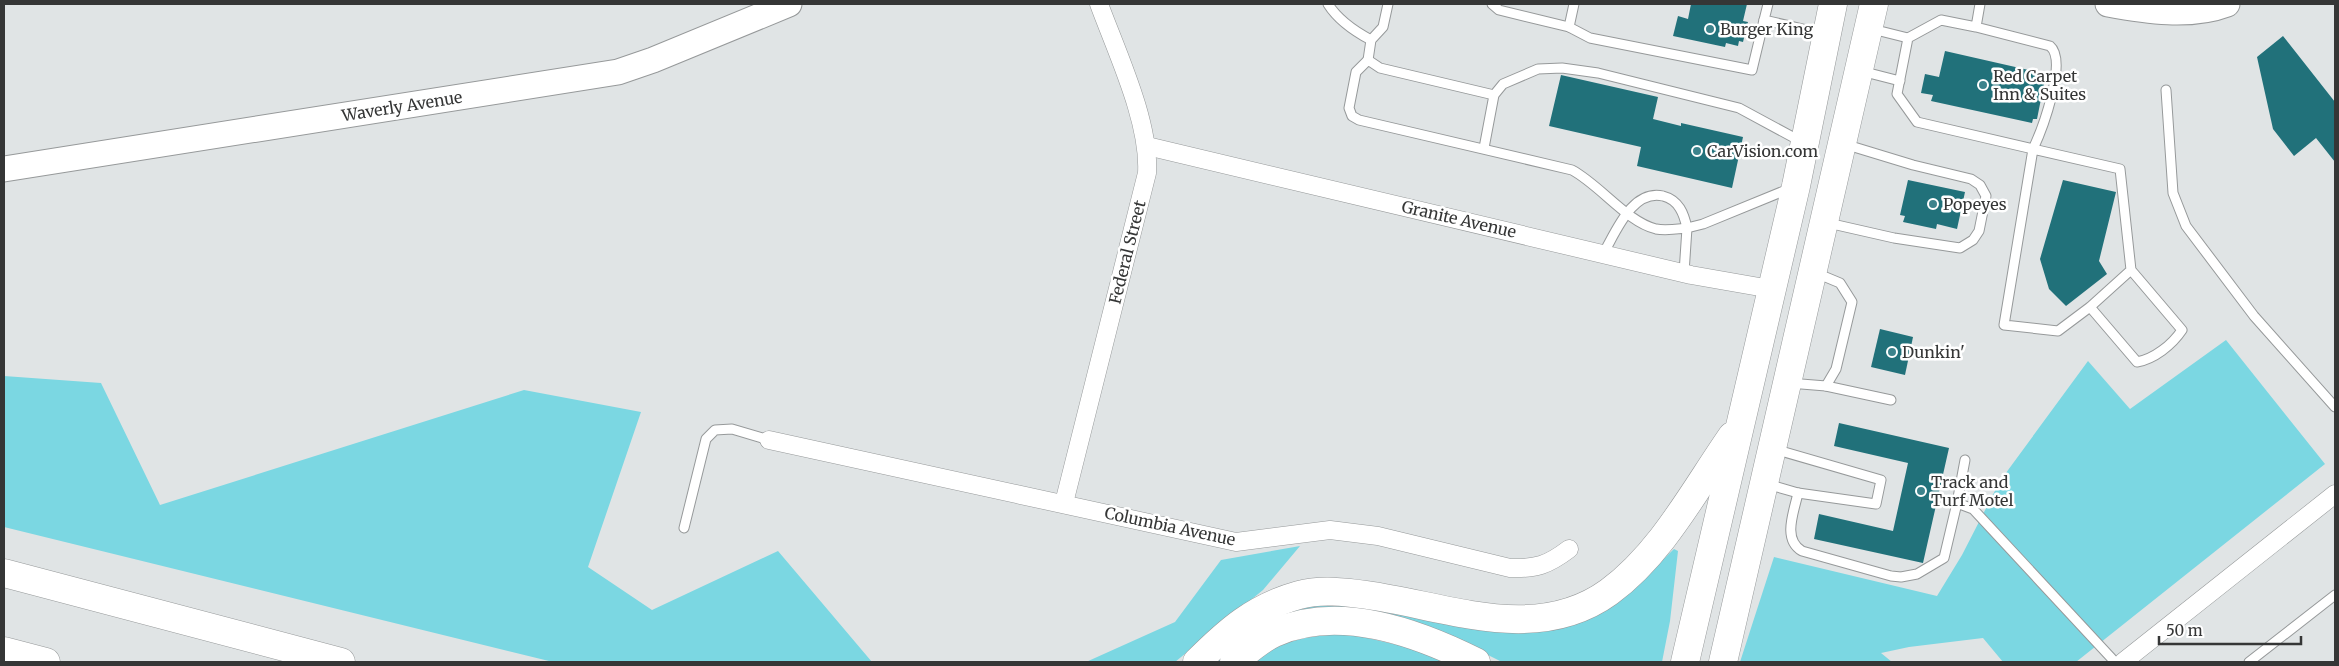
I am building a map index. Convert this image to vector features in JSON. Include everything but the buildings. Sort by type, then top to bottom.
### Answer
[{"type":"highway","points":[[1685,662],[1796,186],[1833,4]]},
{"type":"highway","points":[[1723,662],[1871,16]]},
{"type":"highway","points":[[1197,662],[1229,630],[1264,608],[1301,594],[1339,592],[1516,620],[1545,619],[1576,609],[1607,593],[1634,571],[1660,540],[1742,422]]},
{"type":"highway","points":[[4,573],[341,662]]},
{"type":"highway","points":[[1234,662],[1260,641],[1275,633],[1327,620],[1385,627],[1422,638],[1476,662]]},
{"type":"highway","points":[[4,651],[46,662]]},
{"type":"street","name":"Waverly Avenue","points":[[4,169],[618,72],[653,60],[789,4]]},
{"type":"street","name":"Federal Street","points":[[1064,504],[1147,173],[1147,146],[1134,101],[1099,4]]},
{"type":"street","points":[[2108,4],[2156,11],[2184,12],[2227,4]]},
{"type":"street","name":"Granite Avenue","points":[[1147,146],[1684,273],[1771,289]]},
{"type":"street","name":"Columbia Avenue","points":[[769,440],[1236,542],[1330,530],[1378,536],[1510,568],[1539,566],[1553,562],[1569,549]]},
{"type":"street","points":[[2123,662],[2335,494]]},
{"type":"lane","points":[[1328,4],[1333,12],[1352,29],[1371,40]]},
{"type":"lane","points":[[1388,4],[1383,27],[1371,40],[1368,60],[1356,72],[1349,108],[1352,116],[1359,120],[1572,170],[1589,179],[1628,213],[1655,229],[1688,228],[1703,224],[1796,186]]},
{"type":"lane","points":[[1492,4],[1499,10],[1569,27],[1590,38],[1752,70],[1768,4]]},
{"type":"lane","points":[[1569,27],[1574,4]]},
{"type":"lane","points":[[1976,28],[1980,4]]},
{"type":"lane","points":[[1871,16],[1908,38]]},
{"type":"lane","points":[[1764,20],[1827,35]]},
{"type":"lane","points":[[1908,38],[1942,20],[2050,46],[2055,50],[2057,64],[2044,124],[2033,149],[2004,325],[2058,331],[2090,307],[2131,270]]},
{"type":"lane","points":[[1908,38],[1897,94],[1918,122],[2120,169],[2131,270],[2182,330],[2176,339],[2148,360],[2137,362],[2090,307]]},
{"type":"lane","points":[[1368,60],[1380,68],[1494,95]]},
{"type":"lane","points":[[1484,148],[1494,95],[1503,84],[1538,69],[1562,68],[1598,73],[1739,108],[1805,143]]},
{"type":"lane","points":[[1859,70],[1900,81]]},
{"type":"lane","points":[[2166,90],[2173,193],[2186,226],[2254,316],[2335,406]]},
{"type":"lane","points":[[1824,222],[1894,238],[1960,248],[1973,240],[1980,232],[1986,196],[1980,185],[1971,179],[1913,165],[1841,143]]},
{"type":"lane","points":[[1604,254],[1628,213],[1642,199],[1649,196],[1668,198],[1681,210],[1688,228],[1684,273]]},
{"type":"lane","points":[[1811,272],[1840,283],[1852,302],[1836,369],[1826,386]]},
{"type":"lane","points":[[1786,383],[1826,386],[1891,400]]},
{"type":"lane","points":[[684,528],[706,439],[715,430],[732,429],[769,440]]},
{"type":"lane","points":[[1764,483],[1798,493],[1876,504],[1881,480],[1772,448]]},
{"type":"lane","points":[[1798,493],[1790,536],[1797,548],[1891,576],[1901,577],[1917,574],[1944,558],[1965,460]]},
{"type":"lane","points":[[1957,503],[1973,509],[2114,662]]},
{"type":"lane","points":[[2249,662],[2335,595]]},
{"type":"shaded area","points":[[2226,340],[2325,464],[2076,662],[2003,662],[1983,638],[1909,647],[1881,653],[1892,662],[1740,662],[1774,557],[1937,596],[1962,555],[2000,481],[2088,361],[2130,409]]},
{"type":"shaded area","points":[[4,376],[101,383],[160,505],[524,390],[641,412],[588,567],[652,610],[778,551],[872,662],[553,662],[4,527]]},
{"type":"shaded area","points":[[1300,546],[1263,590],[1175,662],[1086,662],[1175,622],[1221,560]]},
{"type":"shaded area","points":[[1674,549],[1678,551],[1670,621],[1662,662],[1502,662],[1480,651],[1372,615],[1226,656],[1220,662],[1210,662],[1288,609],[1331,602],[1490,628],[1530,632],[1549,630],[1643,579]]},
{"type":"shaded area","points":[[1350,634],[1402,646],[1448,662],[1254,662],[1276,648],[1299,639],[1324,635]]},
{"type":"place","name":"Burger King","points":[[1710,29]]},
{"type":"place","name":"Red Carpet Inn & Suites","points":[[1983,85]]},
{"type":"place","name":"CarVision.com","points":[[1697,151]]},
{"type":"place","name":"Popeyes","points":[[1933,204]]},
{"type":"place","name":"Dunkin'","points":[[1892,352]]},
{"type":"place","name":"Track and Turf Motel","points":[[1921,491]]}]
